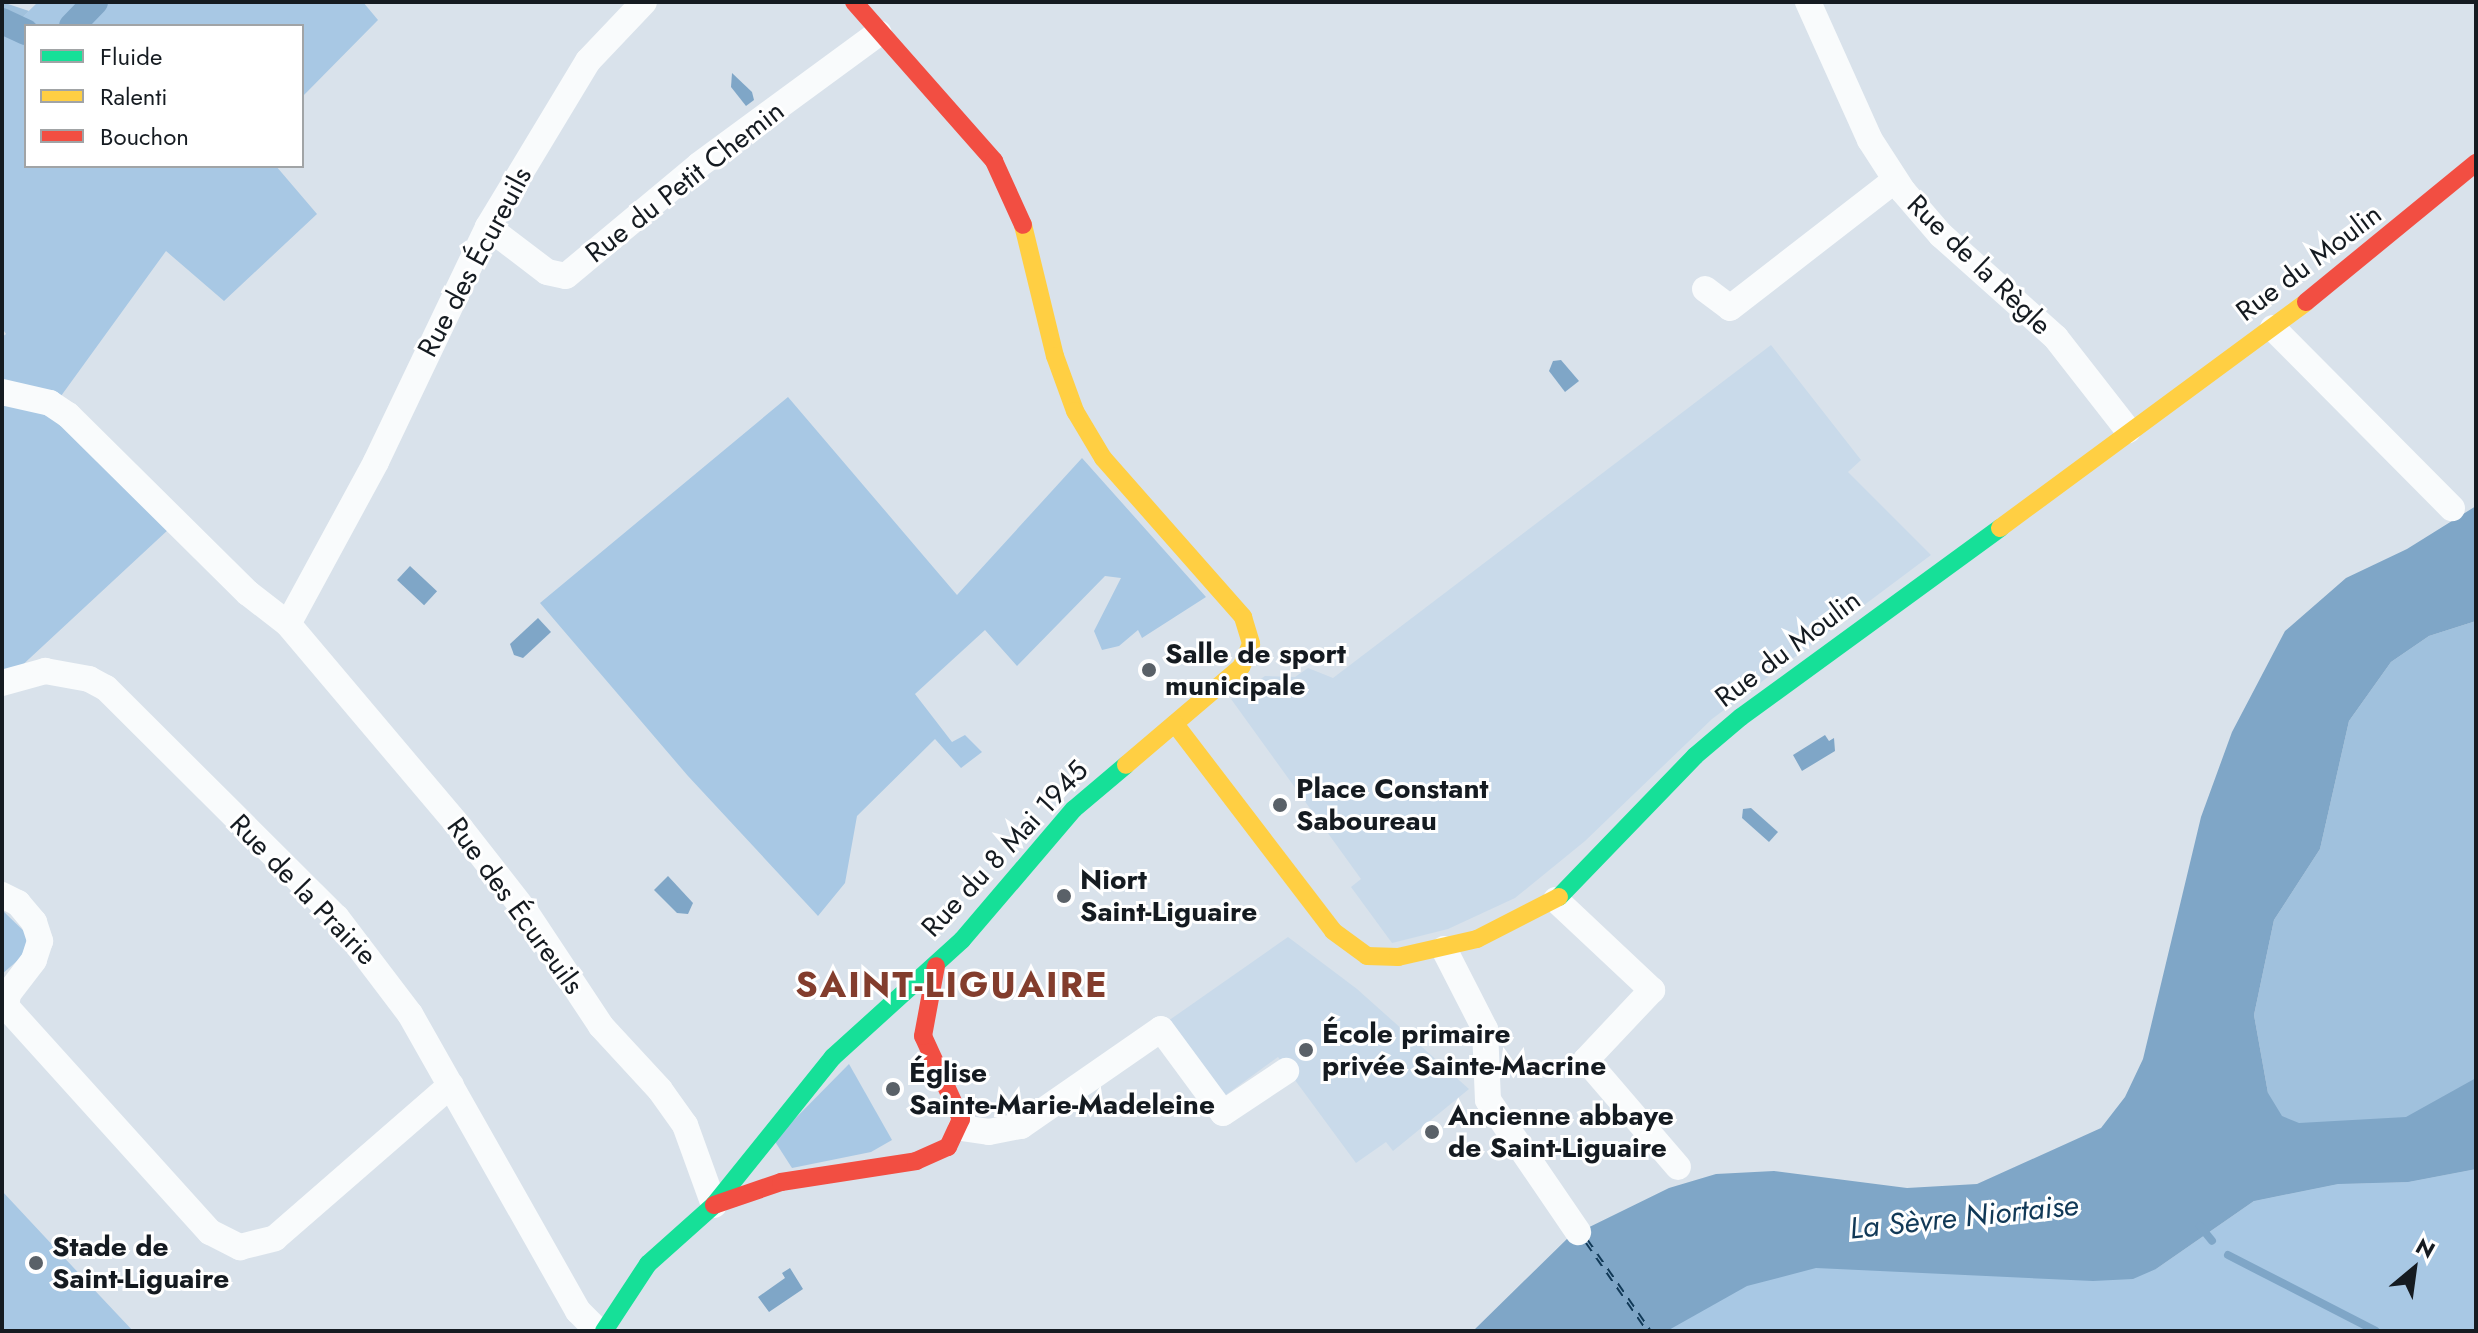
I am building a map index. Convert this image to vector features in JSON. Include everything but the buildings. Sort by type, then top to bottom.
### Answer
[{"type":"street","name":"Rue des Écureuils","points":[[288,624],[376,462],[488,227],[588,61],[644,2]]},
{"type":"street","name":"Rue du 8 Mai 1945","points":[[714,1205],[758,1145],[833,1057],[878,1014],[936,966],[1074,809],[1241,667],[1251,644],[1250,630],[1093,443],[1064,386],[1027,235],[1008,186],[973,136],[854,2]]},
{"type":"street","name":"Rue de la Règle","points":[[1808,2],[1870,140],[1895,180],[1941,235],[2056,338],[2128,430]]},
{"type":"street","name":"Rue du Petit Chemin","points":[[488,227],[547,272],[566,276],[699,165],[879,33]]},
{"type":"street","name":"Rue du Moulin","points":[[1175,724],[1333,931],[1367,956],[1444,949],[1477,939],[1556,900],[1695,756],[1741,717],[2128,430],[2273,328],[2422,212],[2476,163]]},
{"type":"street","points":[[1705,289],[1730,308],[1895,180]]},
{"type":"street","points":[[2273,328],[2452,508]]},
{"type":"street","name":"Rue des Écureuils","points":[[2,392],[50,403],[68,415],[248,593],[288,624],[461,829],[525,911],[601,1026],[660,1090],[685,1125],[714,1205]]},
{"type":"street","name":"Rue de la Prairie","points":[[2,683],[45,671],[89,679],[106,688],[361,945],[451,1085],[578,1311],[601,1331]]},
{"type":"street","points":[[2,895],[18,903],[34,922],[40,941],[34,960],[4,1004],[210,1232],[240,1247],[275,1238],[451,1085]]},
{"type":"street","points":[[1556,900],[1652,990],[1586,1060],[1678,1167]]},
{"type":"street","points":[[1444,949],[1485,1029],[1488,1100],[1578,1232]]},
{"type":"street","name":"Rue du 8 Mai 1945","points":[[923,1036],[936,966]]},
{"type":"street","points":[[601,1331],[648,1264],[714,1205],[781,1182],[929,1157],[948,1147],[961,1128],[959,1110],[923,1036],[904,1017],[878,1014]]},
{"type":"street","points":[[961,1128],[989,1132],[1021,1126],[1161,1029],[1223,1113],[1286,1071]]},
{"type":"street","points":[[758,1145],[758,1165],[781,1182]]},
{"type":"shaded area","points":[[2,2],[29,11],[2,37]]},
{"type":"shaded area","points":[[38,2],[363,2],[378,20],[304,95],[304,24],[24,24],[24,168],[278,168],[317,214],[224,301],[166,251],[61,396],[169,529],[2,684],[2,337],[6,334],[2,328],[2,37]]},
{"type":"shaded area","points":[[1771,345],[1861,460],[1848,472],[1931,555],[1712,719],[1585,841],[1515,898],[1448,929],[1392,943],[1351,887],[1361,879],[1231,699],[1265,676],[1295,677],[1308,668],[1333,678]]},
{"type":"shaded area","points":[[788,397],[957,595],[1082,458],[1206,597],[1142,638],[1138,630],[1119,646],[1102,650],[1094,631],[1121,578],[1105,576],[1017,666],[985,630],[915,694],[952,742],[965,735],[982,752],[961,768],[935,739],[857,816],[845,883],[818,916],[688,776],[540,603]]},
{"type":"shaded area","points":[[2476,621],[2476,1169],[2408,1182],[2338,1184],[2254,1201],[2268,1093],[2254,1015],[2274,920],[2320,849],[2349,721],[2391,662],[2429,636]]},
{"type":"shaded area","points":[[2,910],[29,936],[24,955],[2,974]]},
{"type":"shaded area","name":"École primaire privée Sainte-Macrine","points":[[1288,937],[1357,989],[1469,1089],[1393,1151],[1386,1142],[1356,1163],[1278,1057],[1223,1097],[1168,1021]]},
{"type":"shaded area","points":[[849,1064],[892,1140],[871,1152],[792,1168],[774,1140]]},
{"type":"shaded area","points":[[2476,1169],[2476,1331],[1637,1331],[1715,1261],[2156,1269],[2254,1201],[2338,1184],[2408,1182]]},
{"type":"shaded area","name":"Stade de Saint-Liguaire","points":[[2,1191],[101,1297],[133,1331],[2,1331]]},
{"type":"water","points":[[732,73],[752,92],[754,100],[746,106],[731,87]]},
{"type":"water","points":[[1561,360],[1579,381],[1565,392],[1549,371],[1553,361]]},
{"type":"water","name":"La Sèvre Niortaise","points":[[2476,506],[2476,621],[2429,636],[2391,662],[2349,721],[2320,849],[2274,920],[2254,1015],[2268,1093],[2282,1116],[2299,1123],[2406,1117],[2476,1078],[2476,1169],[2408,1182],[2338,1184],[2254,1201],[2156,1269],[2133,1279],[2093,1281],[1816,1268],[1747,1286],[1667,1331],[1473,1331],[1569,1237],[1669,1188],[1716,1174],[1774,1171],[1907,1188],[1977,1184],[2101,1128],[2125,1097],[2143,1059],[2201,817],[2232,732],[2285,631],[2346,578],[2407,549]]},
{"type":"water","points":[[410,566],[437,591],[424,605],[397,580]]},
{"type":"water","points":[[538,618],[551,632],[523,658],[514,655],[510,644]]},
{"type":"water","points":[[1825,735],[1829,741],[1834,738],[1835,751],[1802,771],[1793,755]]},
{"type":"water","points":[[1751,808],[1778,832],[1769,842],[1742,818],[1743,809]]},
{"type":"water","points":[[668,876],[693,903],[688,914],[677,913],[654,890]]},
{"type":"water","points":[[790,1268],[803,1289],[769,1312],[758,1297],[785,1278],[782,1273]]},
{"type":"waterway","points":[[74,24],[95,2]]},
{"type":"waterway","points":[[2,21],[24,31]]},
{"type":"waterway","points":[[2200,1226],[2212,1241]]},
{"type":"waterway","points":[[2228,1255],[2376,1331]]},
{"type":"ferry route","points":[[1587,1239],[1651,1331]]},
{"type":"ferry route","points":[[1586,1243],[1647,1331]]},
{"type":"traffic: fast","points":[[1559,897],[1695,756],[1741,717],[2000,528]]},
{"type":"traffic: fast","points":[[604,1331],[648,1264],[714,1205],[833,1057],[962,940],[1074,809],[1126,765]]},
{"type":"traffic: slow","points":[[1023,225],[1055,356],[1075,411],[1103,458],[1243,617],[1251,644],[1241,667],[1126,765]]},
{"type":"traffic: slow","points":[[2000,528],[2306,302]]},
{"type":"traffic: slow","points":[[1175,724],[1333,931],[1367,956],[1398,957],[1477,939],[1559,897]]},
{"type":"traffic: jam","points":[[854,2],[994,161],[1023,225]]},
{"type":"traffic: jam","points":[[2306,302],[2476,163]]},
{"type":"traffic: jam","points":[[714,1205],[781,1182],[916,1161],[948,1147],[961,1119],[923,1036],[936,966]]},
{"type":"place","name":"Salle de sport municipale","points":[[1149,670]]},
{"type":"place","name":"Place Constant Saboureau","points":[[1280,805]]},
{"type":"place","name":"Niort Saint-Liguaire","points":[[1064,896]]},
{"type":"place","name":"École primaire privée Sainte-Macrine","points":[[1306,1050]]},
{"type":"place","name":"Église Sainte-Marie-Madeleine","points":[[893,1089]]},
{"type":"place","name":"Ancienne abbaye de Saint-Liguaire","points":[[1432,1132]]},
{"type":"place","name":"Stade de Saint-Liguaire","points":[[36,1263]]},
{"type":"district","name":"SAINT-LIGUAIRE","points":[[952,985]]}]
